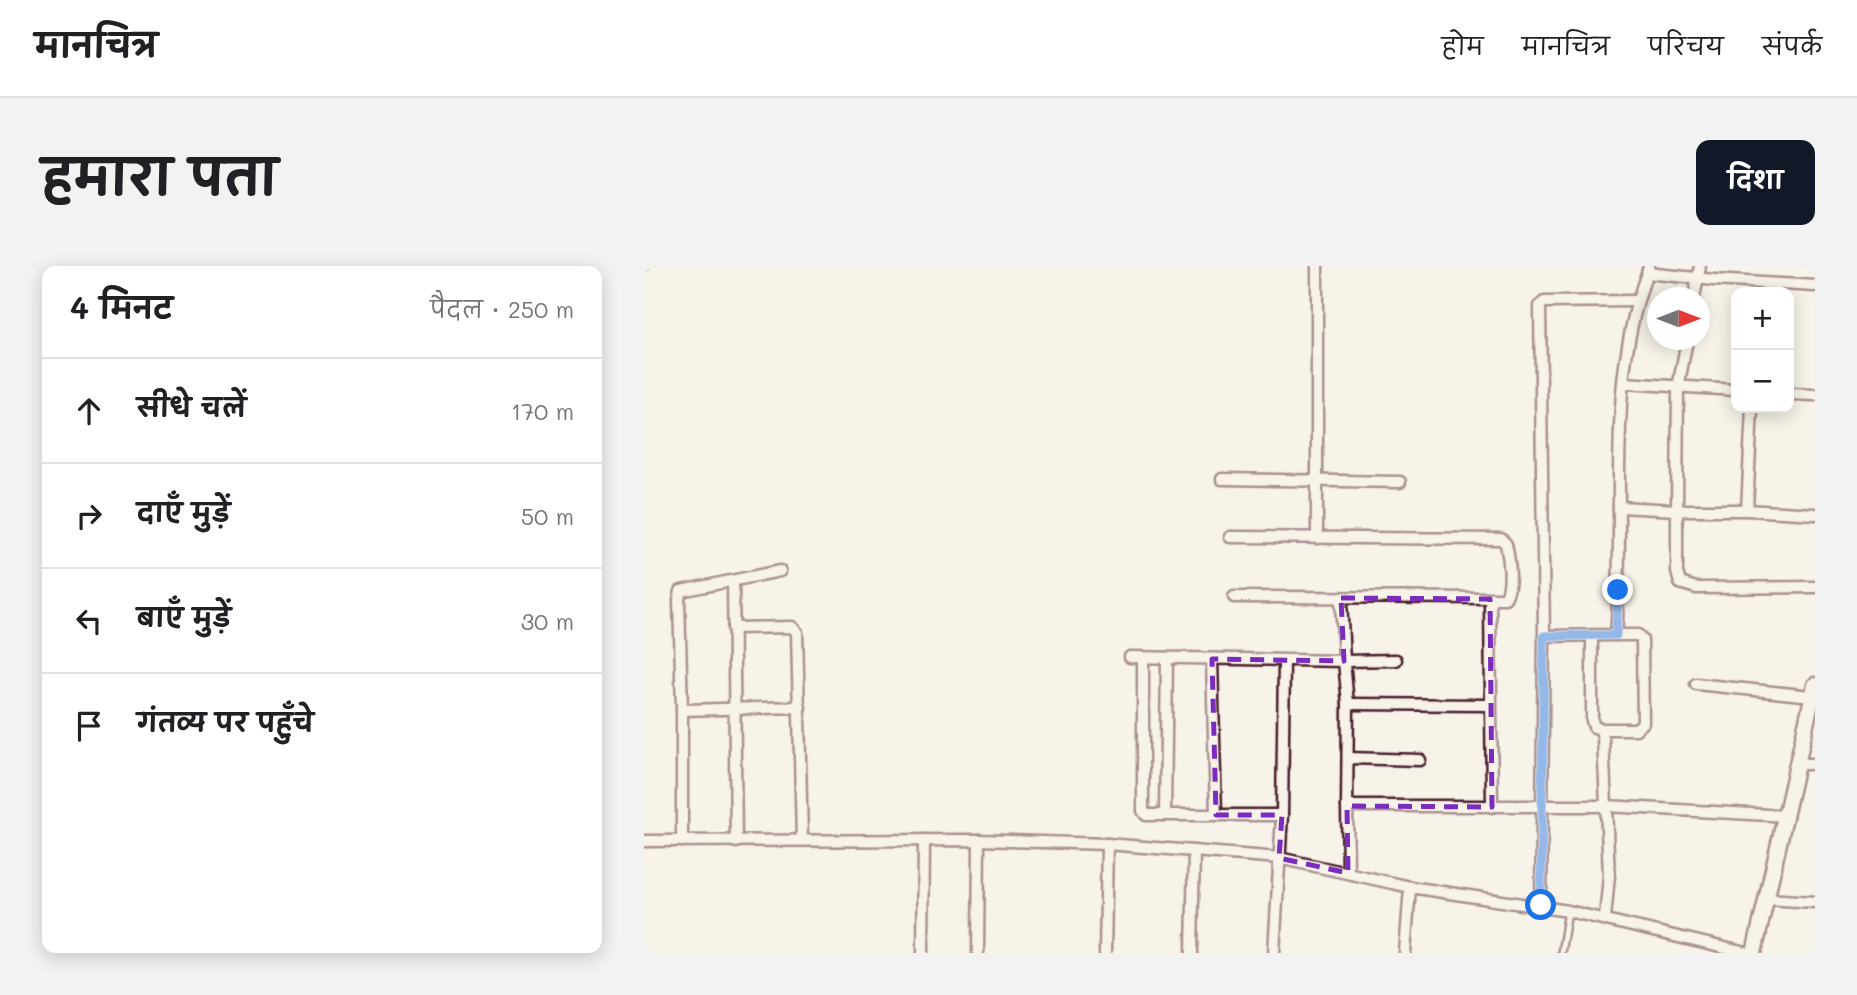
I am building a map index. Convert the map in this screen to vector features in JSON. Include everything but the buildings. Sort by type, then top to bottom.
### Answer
[{"type":"street","points":[[1317,266],[1317,538]]},
{"type":"street","points":[[1697,287],[1700,266]]},
{"type":"street","points":[[1616,635],[1619,446],[1624,383],[1636,302],[1648,270],[1742,287]]},
{"type":"street","points":[[1794,287],[1815,286]]},
{"type":"street","points":[[1541,905],[1544,636],[1540,306],[1544,302],[1636,302]]},
{"type":"street","points":[[1685,350],[1678,388],[1677,572],[1680,583],[1696,589],[1815,587]]},
{"type":"street","points":[[1624,383],[1678,388],[1731,387]]},
{"type":"street","points":[[1794,394],[1813,395],[1815,384]]},
{"type":"street","points":[[1747,510],[1752,413]]},
{"type":"street","points":[[1222,479],[1400,482]]},
{"type":"street","points":[[1619,507],[1815,514]]},
{"type":"street","points":[[1230,537],[1501,539],[1506,544],[1507,551],[1508,592],[1505,598],[1234,597]]},
{"type":"street","points":[[682,841],[680,593],[780,571]]},
{"type":"street","points":[[733,581],[736,842]]},
{"type":"street","points":[[1341,598],[1348,704],[1348,873]]},
{"type":"street","points":[[1490,599],[1492,807]]},
{"type":"street","points":[[733,628],[792,626],[798,636],[802,840]]},
{"type":"street","points":[[1544,636],[1638,635],[1642,640],[1643,723],[1636,729],[1594,727],[1592,636]]},
{"type":"street","points":[[1130,657],[1284,662],[1396,660]]},
{"type":"street","points":[[1143,657],[1143,811],[1146,815],[1282,815]]},
{"type":"street","points":[[1165,815],[1167,658]]},
{"type":"street","points":[[1212,659],[1216,814]]},
{"type":"street","points":[[1274,953],[1282,815],[1284,662]]},
{"type":"street","points":[[1696,684],[1813,698],[1754,953]]},
{"type":"street","points":[[1348,704],[1490,705]]},
{"type":"street","points":[[682,710],[800,708]]},
{"type":"street","points":[[1601,729],[1604,738],[1609,875],[1605,919]]},
{"type":"street","points":[[1348,758],[1420,760]]},
{"type":"street","points":[[1797,764],[1815,764]]},
{"type":"street","points":[[1347,806],[1606,806],[1787,816]]},
{"type":"street","points":[[923,840],[923,953]]},
{"type":"street","points":[[644,841],[979,840],[1107,844],[1279,859],[1410,887],[1541,905],[1746,953]]},
{"type":"street","points":[[978,953],[979,840]]},
{"type":"street","points":[[1105,953],[1107,844]]},
{"type":"street","points":[[1192,953],[1194,851]]},
{"type":"street","points":[[1405,953],[1410,887]]},
{"type":"street","points":[[1766,899],[1815,902]]},
{"type":"lane","points":[[1561,953],[1568,911]]},
{"type":"highlighted area","points":[[1341,598],[1490,599],[1492,807],[1347,806],[1348,873],[1279,858],[1282,815],[1216,815],[1212,659],[1344,661]]},
{"type":"route","points":[[1541,905],[1544,636],[1616,635],[1618,590]]}]
